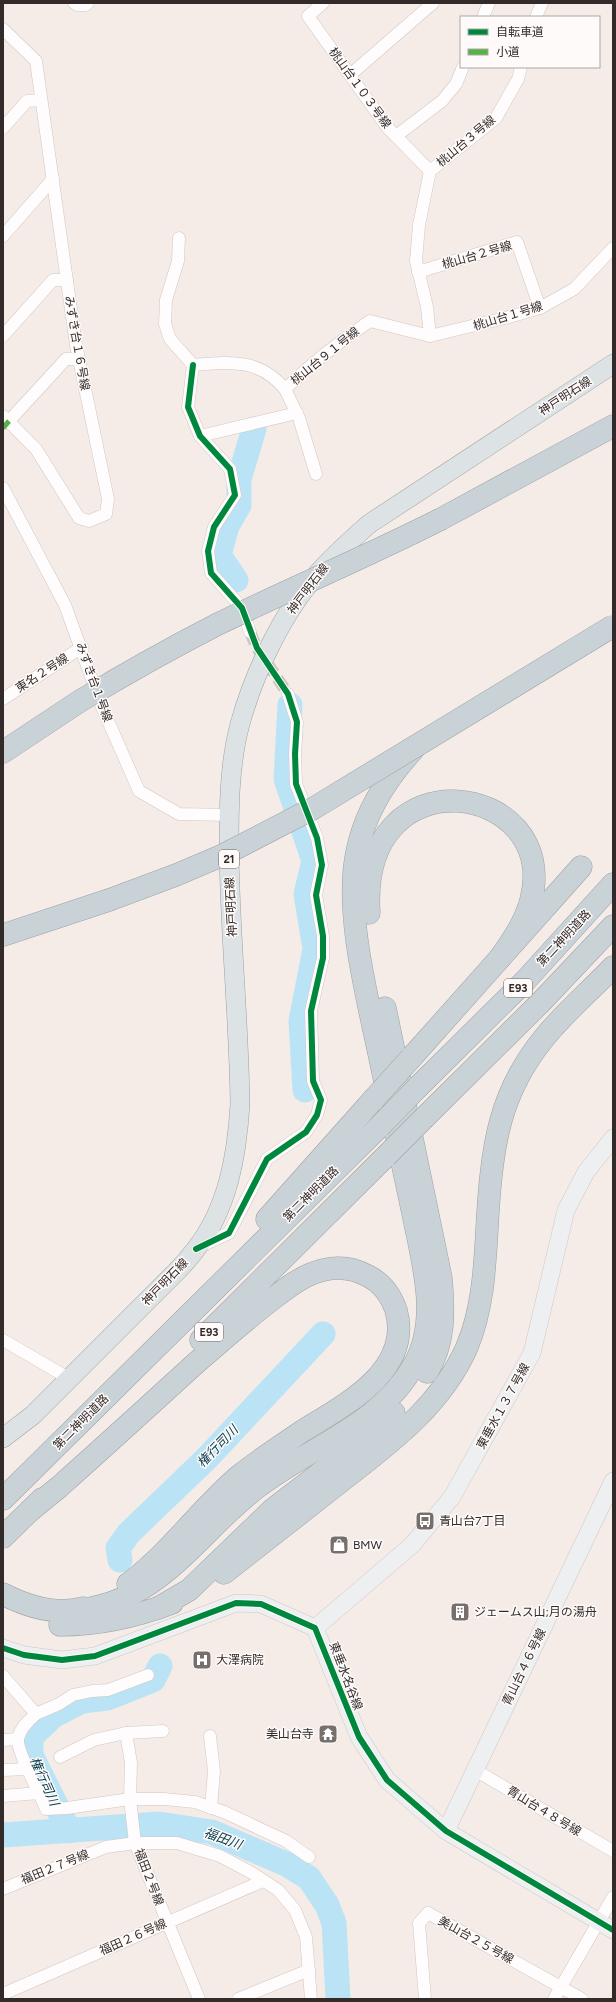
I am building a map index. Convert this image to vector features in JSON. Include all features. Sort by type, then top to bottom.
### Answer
[{"type":"highway","points":[[3,752],[80,701],[129,671],[218,624],[362,558],[441,519],[613,426]]},
{"type":"highway","points":[[3,1594],[33,1606],[58,1611],[71,1611],[104,1605],[124,1598],[153,1582],[187,1554],[230,1510],[266,1480],[287,1465],[350,1430],[381,1406],[406,1378],[416,1363],[426,1330],[428,1311],[427,1288],[368,1001],[356,925],[354,875],[356,854],[362,833],[376,798],[400,764],[430,733],[460,712],[613,619]]},
{"type":"highway","points":[[3,935],[109,900],[176,875],[223,855],[314,808],[613,626]]},
{"type":"highway","points":[[158,1608],[189,1590],[272,1510],[391,1416],[420,1384],[437,1352],[442,1334],[443,1319],[441,1278],[381,988],[370,919],[368,896],[370,875],[376,856],[384,839],[395,825],[423,805],[450,800],[474,802],[490,809],[506,819],[518,831],[526,845],[532,862],[534,880],[531,899],[525,918],[500,958]]},
{"type":"highway","points":[[152,1351],[372,1100],[581,868]]},
{"type":"highway","name":"第二神明道路","points":[[7,1495],[524,982],[613,884]]},
{"type":"highway","name":"E93","points":[[3,1537],[541,1002],[613,926]]},
{"type":"highway","points":[[3,1608],[40,1621],[72,1625],[97,1624],[117,1620],[158,1608],[199,1590],[220,1576],[405,1430],[440,1392],[467,1348],[475,1326],[484,1272],[493,1157],[498,1130],[505,1106],[524,1066],[544,1038],[613,967]]},
{"type":"highway","points":[[32,1509],[59,1487],[228,1334],[300,1279],[324,1269],[348,1268],[370,1276],[389,1294],[398,1318],[399,1331],[391,1358],[374,1381],[350,1401],[274,1449],[247,1470],[163,1553],[128,1585],[97,1604],[71,1611]]},
{"type":"main road","name":"神戸明石線","points":[[3,1438],[33,1415],[176,1272],[196,1249],[211,1226],[229,1182],[239,1133],[240,1075],[230,879],[229,815],[234,756],[240,724],[250,692],[274,638],[318,573],[341,548],[368,524],[613,364]]},
{"type":"street","points":[[74,3],[76,6],[86,5],[88,3]]},
{"type":"street","name":"桃山台１０３号線","points":[[323,3],[308,16],[387,128],[430,171]]},
{"type":"street","points":[[350,75],[433,3]]},
{"type":"street","points":[[484,16],[489,3]]},
{"type":"street","points":[[536,16],[542,3]]},
{"type":"street","name":"みずき台１６号線","points":[[3,29],[36,61],[79,358],[108,499],[106,514],[89,521],[79,518],[36,449],[6,419]]},
{"type":"street","points":[[396,136],[442,102],[456,84],[463,68]]},
{"type":"street","name":"桃山台３号線","points":[[430,336],[427,307],[416,261],[419,224],[430,171],[496,118],[518,79],[521,68]]},
{"type":"street","points":[[3,128],[27,101],[42,100]]},
{"type":"street","points":[[3,236],[53,179]]},
{"type":"street","points":[[179,238],[178,261],[166,300],[165,324],[170,339],[193,365],[188,407],[200,436],[230,468],[235,495],[214,527],[208,551],[211,573],[242,608],[250,632]]},
{"type":"street","name":"桃山台２号線","points":[[418,272],[517,242],[540,308]]},
{"type":"street","name":"桃山台１号線","points":[[430,336],[454,332],[540,308],[574,289],[613,248]]},
{"type":"street","points":[[3,336],[53,280],[67,280]]},
{"type":"street","name":"桃山台９１号線","points":[[193,365],[236,363],[255,367],[275,377],[285,389],[299,375],[348,335],[370,321],[430,336]]},
{"type":"street","points":[[6,419],[66,359],[79,358]]},
{"type":"street","points":[[285,389],[297,413],[316,474]]},
{"type":"street","points":[[200,436],[297,413]]},
{"type":"street","name":"みずき台１号線","points":[[3,488],[65,605],[82,647],[102,707],[139,791],[179,814],[229,815]]},
{"type":"street","name":"東名２号線","points":[[3,698],[82,647]]},
{"type":"street","points":[[196,1249],[229,1233],[267,1159],[306,1132],[317,1115],[321,1100],[313,1081],[311,1011],[323,958],[323,936],[316,895],[322,865],[316,838],[296,784],[295,754],[297,722],[288,694]]},
{"type":"street","name":"東垂水１３７号線","points":[[316,1628],[412,1545],[452,1497],[532,1353],[566,1210],[586,1172],[613,1138]]},
{"type":"street","points":[[3,1340],[70,1379]]},
{"type":"street","name":"青山台４６号線","points":[[446,1831],[608,1503],[613,1481]]},
{"type":"street","points":[[3,1648],[24,1655],[62,1660],[95,1656],[236,1603],[261,1604],[316,1628]]},
{"type":"street","name":"東垂水名谷線","points":[[316,1628],[359,1737],[387,1780],[446,1831],[606,1926]]},
{"type":"street","points":[[148,1675],[108,1690],[92,1691],[73,1695],[59,1704],[36,1714],[26,1723],[18,1739],[20,1751],[46,1809],[53,1810],[130,1799],[164,1798],[195,1802],[286,1841],[309,1857]]},
{"type":"street","points":[[3,1676],[36,1714]]},
{"type":"street","points":[[60,1757],[94,1740],[126,1733],[163,1731]]},
{"type":"street","name":"福田２号線","points":[[126,1733],[131,1763],[130,1799],[136,1843],[167,1923],[199,1999]]},
{"type":"street","points":[[210,1736],[214,1771],[211,1808]]},
{"type":"street","points":[[3,1740],[18,1739]]},
{"type":"street","points":[[3,1770],[28,1769]]},
{"type":"street","name":"青山台４８号線","points":[[475,1770],[613,1851]]},
{"type":"street","points":[[3,1796],[39,1793]]},
{"type":"street","name":"福田２７号線","points":[[3,1889],[106,1847],[136,1843],[177,1843],[220,1856],[278,1890],[296,1910],[306,1937],[311,1999]]},
{"type":"street","name":"福田２６号線","points":[[3,1994],[263,1880]]},
{"type":"street","points":[[554,1999],[561,1987],[606,1926],[613,1897]]},
{"type":"street","name":"美山台２５号線","points":[[425,1999],[419,1923],[428,1913],[561,1987]]},
{"type":"street","points":[[238,1999],[309,1970]]},
{"type":"street","points":[[561,1987],[582,1999]]},
{"type":"waterway","name":"権行司川","points":[[236,580],[219,555],[227,526],[239,505],[239,479],[254,429]]},
{"type":"waterway","name":"権行司川","points":[[290,705],[286,779],[314,861],[306,894],[315,949],[301,1021],[305,1090]]},
{"type":"waterway","name":"権行司川","points":[[120,1560],[118,1548],[129,1533],[207,1458],[323,1334]]},
{"type":"waterway","name":"権行司川","points":[[69,1831],[31,1755],[31,1737],[53,1716],[82,1701],[108,1698],[153,1680],[160,1666]]},
{"type":"waterway","name":"福田川","points":[[3,1835],[159,1824],[212,1832],[286,1864],[309,1878],[327,1905],[334,1923],[338,1999]]},
{"type":"tunnel","points":[[250,632],[257,648],[288,694]]},
{"type":"marked path","points":[[3,428],[9,421]]},
{"type":"cycle path","points":[[193,365],[188,407],[200,436],[230,469],[235,495],[214,527],[208,551],[211,573],[242,608],[257,648],[288,694],[297,722],[295,754],[296,784],[317,838],[322,865],[316,895],[323,936],[323,958],[311,1011],[313,1081],[321,1100],[317,1115],[306,1132],[267,1159],[229,1233],[196,1249]]},
{"type":"cycle path","points":[[3,1648],[24,1655],[62,1660],[95,1656],[236,1603],[261,1604],[315,1628],[359,1737],[387,1780],[446,1831],[613,1930]]},
{"type":"place","name":"青山台7丁目","points":[[425,1521]]},
{"type":"place","name":"BMW","points":[[339,1545]]},
{"type":"place","name":"ジェームス山;月の湯舟","points":[[460,1612]]},
{"type":"place","name":"大澤病院","points":[[202,1660]]},
{"type":"place","name":"美山台寺","points":[[328,1734]]}]
